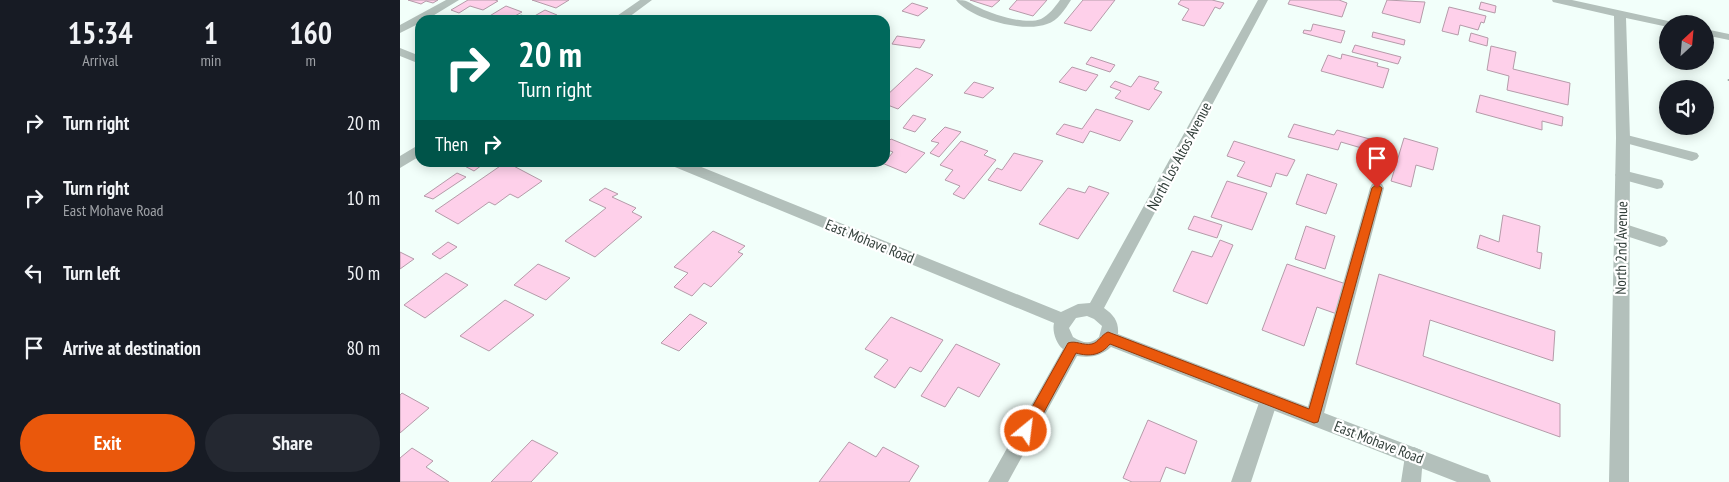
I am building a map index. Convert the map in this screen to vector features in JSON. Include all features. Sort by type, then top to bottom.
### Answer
[{"type":"street","points":[[427,15],[454,0]]},
{"type":"street","points":[[624,15],[647,0]]},
{"type":"street","points":[[961,0],[969,8],[1027,23],[1044,21],[1051,18],[1066,0]]},
{"type":"street","name":"North Los Altos Avenue","points":[[1094,312],[1263,0]]},
{"type":"street","points":[[1557,0],[1659,22]]},
{"type":"street","name":"North 2nd Avenue","points":[[1619,482],[1623,138],[1620,14]]},
{"type":"street","points":[[400,30],[415,22]]},
{"type":"street","points":[[1714,34],[1729,37]]},
{"type":"street","points":[[400,52],[415,58]]},
{"type":"street","points":[[1623,138],[1692,156]]},
{"type":"street","points":[[400,163],[415,152]]},
{"type":"street","name":"East Mohave Road","points":[[687,167],[1064,320]]},
{"type":"street","points":[[1622,175],[1657,184]]},
{"type":"street","points":[[1314,417],[1377,188]]},
{"type":"street","points":[[1622,229],[1660,241]]},
{"type":"street","points":[[1087,309],[1094,312],[1099,313],[1108,321],[1110,328],[1108,338],[1100,347],[1086,351],[1072,347],[1062,335],[1061,328],[1064,320],[1072,312],[1079,310],[1087,309]]},
{"type":"street","name":"East Mohave Road","points":[[1108,338],[1481,482]]},
{"type":"street","points":[[998,482],[1072,347]]},
{"type":"street","points":[[1241,482],[1269,400]]},
{"type":"street","points":[[1411,482],[1414,456]]},
{"type":"building","points":[[408,0],[438,0],[433,3],[426,1],[421,4]]},
{"type":"building","points":[[468,0],[498,1],[483,10],[470,6],[459,13],[451,10]]},
{"type":"building","points":[[532,0],[569,0],[556,8]]},
{"type":"building","points":[[970,0],[1000,0],[992,7]]},
{"type":"building","points":[[1017,0],[1047,0],[1033,16],[1009,9]]},
{"type":"building","points":[[1083,0],[1115,0],[1091,31],[1064,23]]},
{"type":"building","points":[[1181,0],[1212,0],[1224,3],[1220,9],[1215,7],[1204,26],[1182,20],[1189,9],[1178,4]]},
{"type":"building","points":[[1290,0],[1339,0],[1347,3],[1342,17],[1288,4]]},
{"type":"building","points":[[1387,0],[1425,2],[1420,23],[1382,13]]},
{"type":"building","points":[[1481,2],[1496,6],[1495,13],[1479,9]]},
{"type":"building","points":[[912,3],[928,8],[918,16],[902,11]]},
{"type":"building","points":[[506,6],[522,12],[517,15],[491,15]]},
{"type":"building","points":[[1449,7],[1486,16],[1484,23],[1481,22],[1478,30],[1460,25],[1458,35],[1442,31]]},
{"type":"building","points":[[545,10],[557,15],[536,15]]},
{"type":"building","points":[[1313,24],[1345,31],[1341,43],[1303,33],[1304,30],[1311,31]]},
{"type":"building","points":[[1373,32],[1405,40],[1404,45],[1372,37]]},
{"type":"building","points":[[1471,33],[1488,38],[1487,46],[1469,41]]},
{"type":"building","points":[[897,36],[925,40],[920,48],[892,44]]},
{"type":"building","points":[[1355,45],[1401,57],[1398,64],[1352,52]]},
{"type":"building","points":[[1491,46],[1516,52],[1513,69],[1570,83],[1568,105],[1507,90],[1509,76],[1487,70]]},
{"type":"building","points":[[1342,54],[1378,63],[1377,66],[1389,69],[1383,88],[1321,71],[1328,55],[1341,59]]},
{"type":"building","points":[[1091,57],[1115,65],[1110,72],[1086,64]]},
{"type":"building","points":[[1072,67],[1098,75],[1086,91],[1059,82]]},
{"type":"building","points":[[916,68],[933,75],[898,109],[890,106],[890,92]]},
{"type":"building","points":[[1139,76],[1159,82],[1154,89],[1162,92],[1149,110],[1115,98],[1121,91],[1110,87],[1115,81],[1131,87]]},
{"type":"building","points":[[974,82],[994,88],[983,98],[964,93]]},
{"type":"building","points":[[1480,95],[1563,117],[1562,126],[1542,121],[1542,130],[1476,112]]},
{"type":"building","points":[[1096,109],[1133,121],[1120,141],[1090,131],[1083,143],[1056,134],[1064,124],[1082,129]]},
{"type":"building","points":[[913,115],[926,119],[915,132],[903,128]]},
{"type":"building","points":[[1294,124],[1334,135],[1337,130],[1377,141],[1375,152],[1341,142],[1338,150],[1288,137]]},
{"type":"building","points":[[945,127],[961,132],[939,157],[930,153],[939,143],[931,141]]},
{"type":"building","points":[[1404,138],[1438,148],[1433,170],[1416,165],[1411,187],[1391,181]]},
{"type":"building","points":[[890,140],[925,153],[906,173],[890,166],[890,156],[893,152],[890,151]]},
{"type":"building","points":[[961,141],[988,151],[984,155],[996,160],[964,199],[953,194],[960,186],[945,180],[953,170],[940,165]]},
{"type":"building","points":[[1234,141],[1295,160],[1287,176],[1276,173],[1271,187],[1237,176],[1245,162],[1227,156]]},
{"type":"building","points":[[1014,153],[1043,161],[1021,191],[988,180],[997,168],[1002,170]]},
{"type":"building","points":[[466,167],[479,167],[474,171]]},
{"type":"building","points":[[499,167],[515,167],[542,181],[518,198],[510,194],[495,205],[489,202],[458,224],[435,211]]},
{"type":"building","points":[[457,173],[466,177],[433,199],[424,196]]},
{"type":"building","points":[[1307,174],[1337,184],[1326,214],[1296,204]]},
{"type":"building","points":[[1227,181],[1267,193],[1252,230],[1211,217]]},
{"type":"building","points":[[1089,186],[1109,193],[1078,239],[1039,224],[1068,188],[1085,193]]},
{"type":"building","points":[[605,188],[618,194],[612,197],[636,208],[632,212],[642,217],[595,257],[565,241],[606,208],[589,200]]},
{"type":"building","points":[[1503,215],[1540,226],[1537,252],[1542,253],[1540,269],[1477,248],[1480,235],[1499,242]]},
{"type":"building","points":[[1194,216],[1222,225],[1217,238],[1188,229]]},
{"type":"building","points":[[1306,226],[1335,236],[1325,269],[1295,259]]},
{"type":"building","points":[[713,231],[745,246],[738,252],[743,254],[711,287],[704,283],[692,296],[674,287],[688,273],[674,267]]},
{"type":"building","points":[[1220,240],[1233,245],[1207,304],[1173,291],[1192,251],[1212,257]]},
{"type":"building","points":[[448,242],[457,247],[440,259],[432,254]]},
{"type":"building","points":[[400,252],[414,259],[400,269]]},
{"type":"building","points":[[538,264],[570,278],[546,300],[514,285]]},
{"type":"building","points":[[1287,264],[1346,284],[1337,314],[1317,307],[1304,346],[1262,330]]},
{"type":"building","points":[[446,273],[468,285],[425,318],[404,305]]},
{"type":"building","points":[[1379,274],[1555,331],[1553,361],[1430,320],[1423,356],[1560,404],[1560,437],[1356,364]]},
{"type":"building","points":[[505,300],[534,315],[489,351],[460,336]]},
{"type":"building","points":[[690,314],[707,323],[679,351],[661,343]]},
{"type":"building","points":[[891,317],[943,340],[921,372],[910,367],[895,388],[874,377],[888,360],[865,349]]},
{"type":"building","points":[[956,344],[1000,364],[979,397],[958,387],[945,407],[921,396]]},
{"type":"building","points":[[402,393],[429,408],[400,433],[400,395]]},
{"type":"building","points":[[1148,420],[1197,441],[1185,474],[1166,467],[1160,482],[1132,482],[1123,478]]},
{"type":"building","points":[[532,440],[558,453],[531,482],[491,482]]},
{"type":"building","points":[[849,442],[876,457],[883,447],[919,466],[909,482],[819,482]]},
{"type":"building","points":[[412,448],[433,461],[426,467],[449,482],[400,482],[400,458]]},
{"type":"route","points":[[1026,431],[1072,347],[1086,351],[1100,347],[1108,338],[1314,417],[1377,188]]}]
